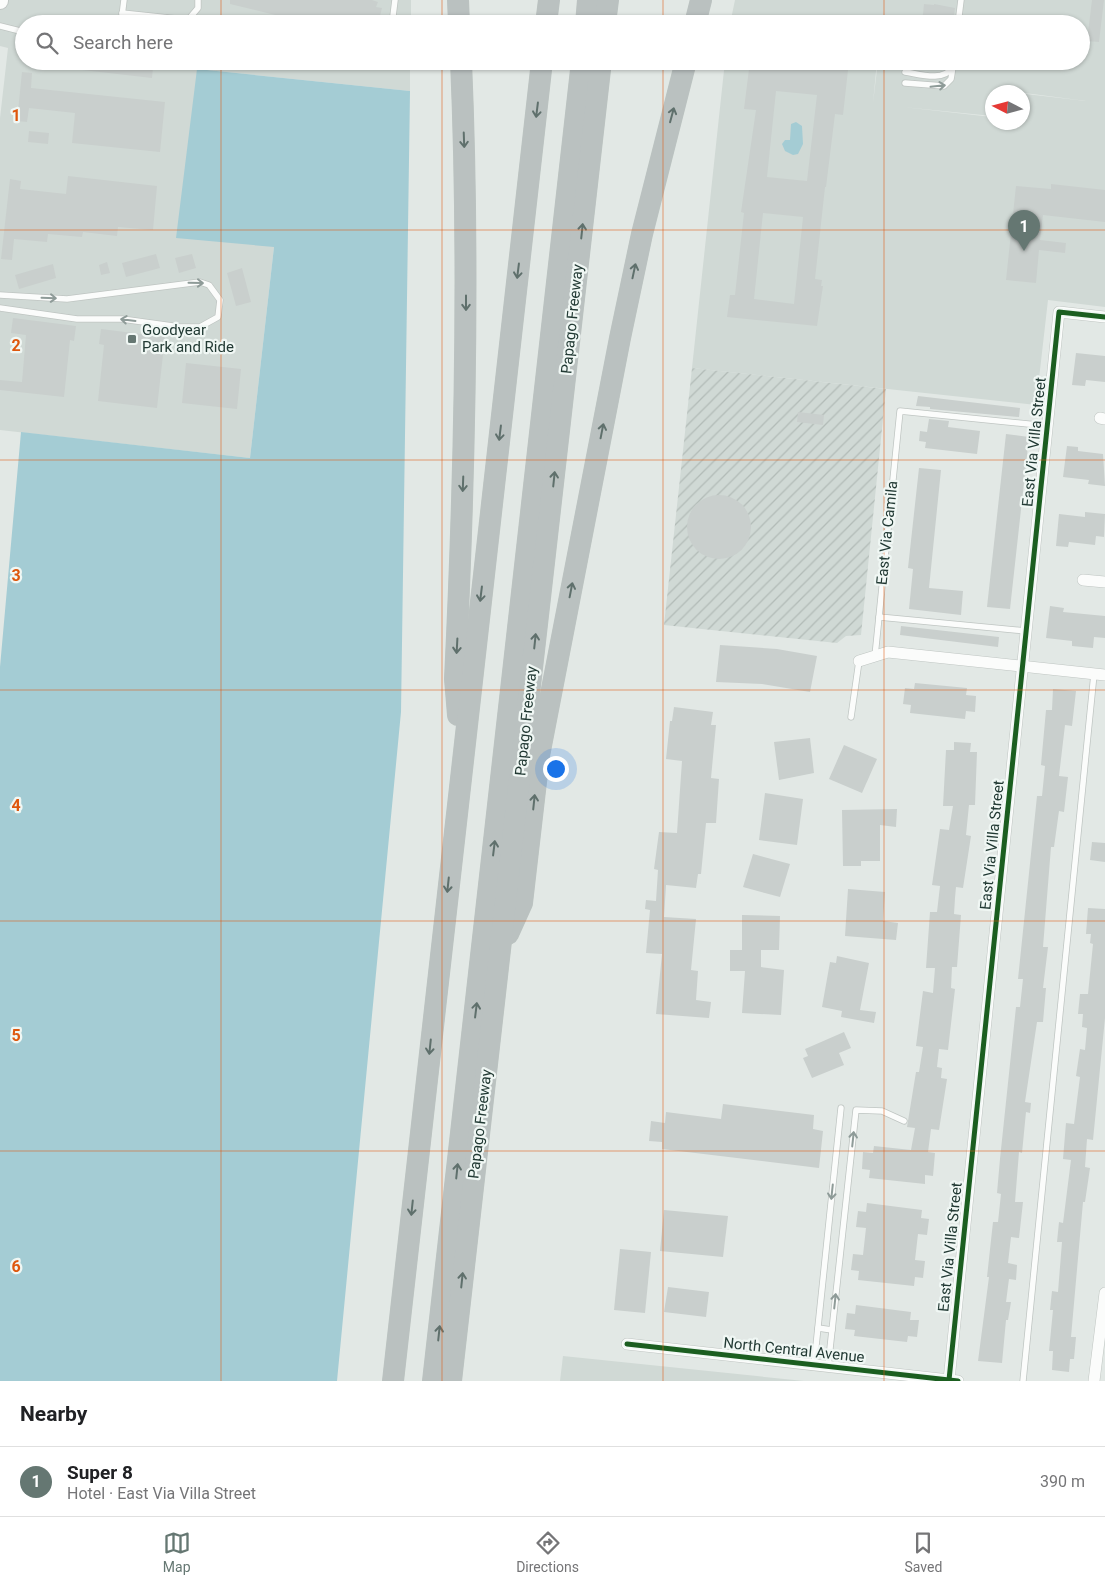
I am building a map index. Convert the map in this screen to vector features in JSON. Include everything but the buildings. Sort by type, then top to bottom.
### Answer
[{"type":"highway","points":[[458,0],[459,15]]},
{"type":"highway","points":[[547,15],[549,0]]},
{"type":"highway","points":[[587,15],[588,0]]},
{"type":"highway","points":[[606,15],[608,0]]},
{"type":"highway","points":[[697,15],[701,0]]},
{"type":"highway","points":[[461,70],[466,231],[466,365],[455,679],[461,767]]},
{"type":"highway","points":[[393,1381],[541,70]]},
{"type":"highway","points":[[434,1381],[581,70]]},
{"type":"highway","name":"Papago Freeway","points":[[451,1381],[600,70]]},
{"type":"highway","points":[[501,950],[522,903],[539,756],[620,338],[642,234],[684,70]]},
{"type":"street","name":"East Via Villa Street","points":[[954,1380],[1059,312],[1105,317]]},
{"type":"street","points":[[1083,580],[1105,582]]},
{"type":"street","points":[[859,661],[888,652],[1100,675]]},
{"type":"street","points":[[1094,1381],[1105,1293]]},
{"type":"street","name":"North Central Avenue","points":[[627,1344],[954,1380]]},
{"type":"lane","points":[[124,0],[122,13],[141,15]]},
{"type":"lane","points":[[192,15],[198,8],[198,0]]},
{"type":"lane","points":[[393,15],[395,0]]},
{"type":"lane","points":[[959,15],[961,0]]},
{"type":"lane","points":[[0,26],[15,30]]},
{"type":"lane","points":[[905,72],[940,76],[946,75],[949,70]]},
{"type":"lane","points":[[905,83],[944,86],[951,79],[952,70]]},
{"type":"lane","points":[[0,295],[67,299],[200,282],[210,284],[215,290],[220,300],[220,310],[218,317],[209,324],[200,327],[180,327],[122,319],[78,319],[0,308]]},
{"type":"lane","name":"East Via Camila","points":[[875,656],[900,411],[1048,426]]},
{"type":"lane","points":[[879,617],[1027,631]]},
{"type":"lane","points":[[851,717],[859,661]]},
{"type":"lane","points":[[1023,1381],[1100,675]]},
{"type":"lane","points":[[814,1365],[841,1108]]},
{"type":"lane","points":[[828,1367],[856,1110],[882,1111],[904,1121]]},
{"type":"lane","points":[[818,1328],[832,1330]]},
{"type":"shaded area","name":"Goodyear Park and Ride","points":[[0,0],[411,0],[411,15],[15,15],[15,70],[197,70],[274,247],[250,458],[0,430],[0,118],[8,48],[0,46]]},
{"type":"shaded area","points":[[735,0],[1105,0],[1105,307],[1048,300],[1036,405],[692,368],[724,70],[876,70],[873,103],[877,70],[1090,70],[1090,15],[732,15]]},
{"type":"shaded area","name":"Goodyear Park and Ride","points":[[207,70],[410,70],[410,91]]},
{"type":"shaded area","points":[[692,368],[886,389],[861,635],[846,636],[837,643],[664,625]]},
{"type":"shaded area","points":[[563,1356],[804,1381],[560,1381]]},
{"type":"water","points":[[197,70],[410,91],[401,712],[337,1381],[0,1381],[0,667],[21,432],[250,458],[274,247],[176,238]]},
{"type":"water","points":[[796,122],[802,126],[803,144],[798,154],[793,155],[785,151],[782,144],[785,140],[790,140],[791,124]]},
{"type":"cycle path","points":[[949,1380],[1059,312],[1105,317]]},
{"type":"cycle path","points":[[627,1344],[958,1381]]},
{"type":"place","name":"Super 8","points":[[1024,251]]},
{"type":"place","name":"Goodyear Park and Ride","points":[[132,339]]}]
